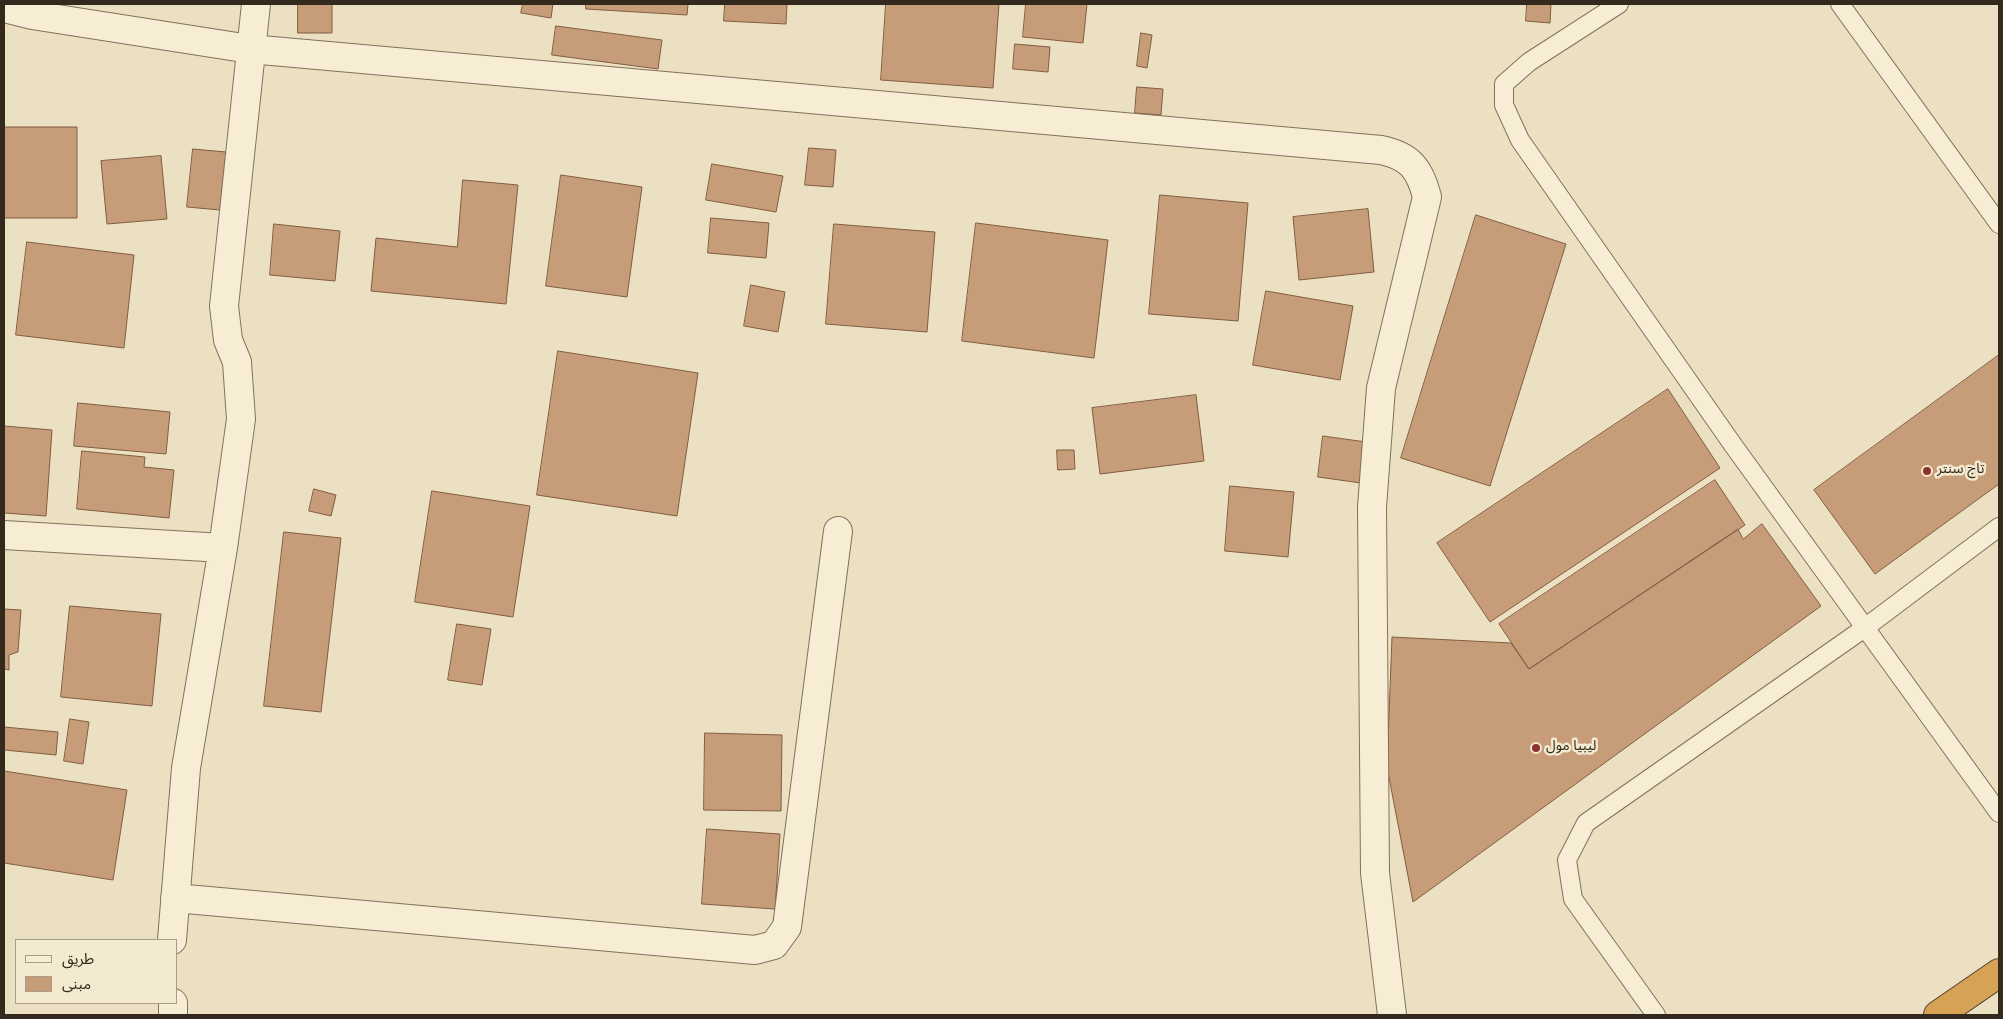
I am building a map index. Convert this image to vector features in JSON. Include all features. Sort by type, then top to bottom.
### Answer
[{"type":"highway","points":[[1938,1015],[1999,973]]},
{"type":"street","points":[[172,939],[186,768],[223,548],[241,419],[237,362],[228,340],[224,306],[256,4]]},
{"type":"street","points":[[4,8],[32,15],[250,49],[1381,150],[1397,154],[1412,164],[1422,177],[1427,197],[1381,388],[1372,507],[1375,873],[1392,1015]]},
{"type":"street","points":[[175,898],[755,950],[774,945],[786,926],[838,531]]},
{"type":"street","points":[[4,536],[223,548]]},
{"type":"lane","points":[[1619,4],[1529,62],[1504,84],[1504,106],[1520,140],[1733,445],[1999,813]]},
{"type":"lane","points":[[1840,4],[1999,224]]},
{"type":"lane","points":[[1648,1012],[1573,899],[1566,860],[1586,823],[1866,627],[1999,527]]},
{"type":"building","points":[[298,4],[332,4],[332,33],[298,33]]},
{"type":"building","points":[[523,4],[553,4],[551,18],[521,13]]},
{"type":"building","points":[[586,4],[688,4],[687,15],[586,9]]},
{"type":"building","points":[[725,4],[787,4],[786,24],[724,21]]},
{"type":"building","points":[[886,4],[999,4],[993,88],[881,80]]},
{"type":"building","points":[[1026,4],[1087,4],[1083,43],[1023,37]]},
{"type":"building","points":[[1527,4],[1551,4],[1550,23],[1526,21]]},
{"type":"building","points":[[556,26],[662,40],[658,69],[552,55]]},
{"type":"building","points":[[1141,33],[1152,35],[1147,68],[1137,66]]},
{"type":"building","points":[[1015,44],[1050,47],[1048,72],[1013,69]]},
{"type":"building","points":[[1137,87],[1163,89],[1161,115],[1135,113]]},
{"type":"building","points":[[4,127],[77,127],[77,218],[4,218]]},
{"type":"building","points":[[809,148],[836,150],[833,187],[805,185]]},
{"type":"building","points":[[193,149],[226,152],[220,210],[187,207]]},
{"type":"building","points":[[161,156],[167,219],[107,224],[101,161]]},
{"type":"building","points":[[712,164],[783,176],[776,212],[706,200]]},
{"type":"building","points":[[561,175],[642,187],[627,297],[546,286]]},
{"type":"building","points":[[463,180],[518,185],[506,304],[371,291],[376,238],[457,247]]},
{"type":"building","points":[[1160,195],[1248,203],[1238,321],[1149,314]]},
{"type":"building","points":[[1368,209],[1374,272],[1299,280],[1293,217]]},
{"type":"building","points":[[1476,215],[1566,244],[1490,486],[1401,458]]},
{"type":"building","points":[[711,218],[769,223],[766,258],[708,253]]},
{"type":"building","points":[[976,223],[1108,240],[1094,358],[962,341]]},
{"type":"building","points":[[274,224],[340,231],[335,281],[270,275]]},
{"type":"building","points":[[834,224],[935,232],[927,332],[826,324]]},
{"type":"building","points":[[27,242],[134,255],[124,348],[16,335]]},
{"type":"building","points":[[751,285],[785,292],[778,332],[744,326]]},
{"type":"building","points":[[1266,291],[1353,306],[1340,380],[1253,365]]},
{"type":"building","points":[[558,351],[698,373],[677,516],[537,495]]},
{"type":"building","points":[[1999,355],[1999,484],[1875,574],[1814,490]]},
{"type":"building","points":[[1668,389],[1720,468],[1490,622],[1437,543]]},
{"type":"building","points":[[1196,395],[1204,461],[1100,474],[1092,408]]},
{"type":"building","points":[[78,403],[170,412],[166,454],[74,446]]},
{"type":"building","points":[[4,426],[52,430],[46,516],[4,513]]},
{"type":"building","points":[[1323,436],[1366,442],[1361,483],[1318,477]]},
{"type":"building","points":[[1057,450],[1074,450],[1075,469],[1058,470]]},
{"type":"building","points":[[82,451],[145,457],[144,467],[174,470],[169,518],[77,509]]},
{"type":"building","points":[[1715,480],[1745,525],[1529,669],[1499,624]]},
{"type":"building","points":[[1230,486],[1294,492],[1288,557],[1225,551]]},
{"type":"building","points":[[314,489],[336,495],[331,516],[309,511]]},
{"type":"building","points":[[432,491],[530,506],[513,617],[415,602]]},
{"type":"building","points":[[1762,524],[1821,606],[1413,902],[1387,767],[1392,637],[1511,643],[1529,669],[1738,529],[1743,539]]},
{"type":"building","points":[[284,532],[341,538],[321,712],[264,706]]},
{"type":"building","points":[[70,606],[161,614],[152,706],[61,697]]},
{"type":"building","points":[[4,609],[21,610],[18,652],[9,655],[9,670],[4,669]]},
{"type":"building","points":[[457,624],[491,629],[482,685],[448,680]]},
{"type":"building","points":[[70,719],[89,722],[83,764],[64,761]]},
{"type":"building","points":[[4,727],[58,732],[56,755],[4,750]]},
{"type":"building","points":[[705,733],[782,735],[781,811],[704,810]]},
{"type":"building","points":[[4,771],[127,790],[113,880],[4,863]]},
{"type":"building","points":[[707,829],[780,834],[775,909],[702,904]]},
{"type":"place","name":"تاج سنتر","points":[[1927,471]]},
{"type":"place","name":"ليبيا مول","points":[[1536,748]]}]
